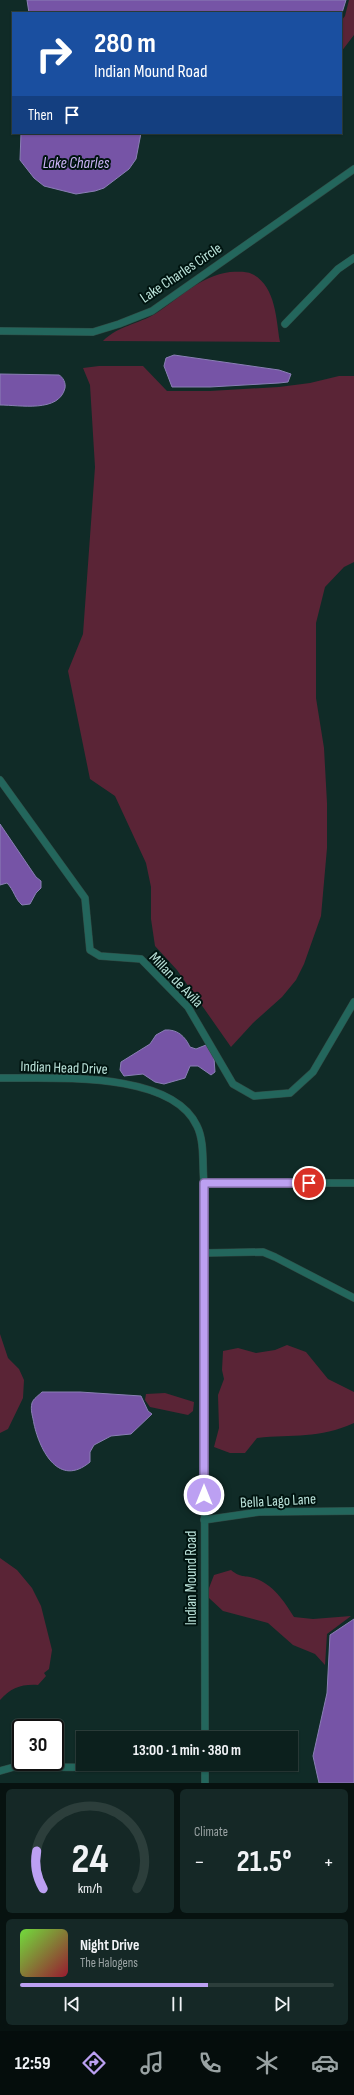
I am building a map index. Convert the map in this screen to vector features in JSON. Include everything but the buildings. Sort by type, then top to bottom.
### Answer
[{"type":"street","name":"Lake Charles Circle","points":[[0,331],[93,332],[152,311],[354,168]]},
{"type":"street","points":[[285,324],[338,269],[354,258]]},
{"type":"street","name":"Millan de Avila","points":[[0,780],[85,898],[90,950],[100,956],[141,959],[188,1007],[233,1084],[254,1096],[290,1093],[313,1072],[354,1002]]},
{"type":"street","name":"Indian Head Drive","points":[[0,1078],[93,1079],[133,1086],[172,1098],[188,1110],[198,1127],[201,1141],[204,1183]]},
{"type":"street","points":[[204,1183],[354,1183]]},
{"type":"street","name":"Indian Mound Road","points":[[204,1183],[205,1731]]},
{"type":"street","points":[[204,1253],[263,1252],[354,1298]]},
{"type":"street","name":"Bella Lago Lane","points":[[204,1520],[259,1512],[354,1511]]},
{"type":"street","points":[[0,1771],[14,1767],[76,1767]]},
{"type":"street","points":[[205,1771],[205,1783]]},
{"type":"shaded area","points":[[349,0],[354,0],[354,35],[342,51],[342,20],[345,16]]},
{"type":"shaded area","points":[[230,272],[250,273],[260,279],[266,286],[274,304],[280,342],[103,341],[115,332],[155,314],[191,288],[209,278]]},
{"type":"shaded area","points":[[99,366],[143,366],[167,391],[210,391],[279,387],[310,383],[339,376],[354,376],[354,562],[344,567],[325,587],[316,623],[316,698],[324,748],[327,803],[327,848],[321,916],[304,964],[296,980],[282,997],[253,1023],[231,1047],[177,970],[155,946],[151,919],[151,887],[146,863],[115,796],[90,779],[68,671],[83,634],[95,467],[90,385],[83,368]]},
{"type":"shaded area","points":[[0,1334],[8,1358],[19,1369],[24,1380],[23,1398],[8,1429],[0,1433]]},
{"type":"shaded area","points":[[287,1345],[306,1352],[328,1379],[354,1392],[354,1423],[329,1432],[317,1434],[257,1438],[245,1453],[230,1453],[214,1447],[219,1428],[218,1395],[224,1379],[222,1370],[223,1351],[238,1348],[256,1353],[275,1350]]},
{"type":"shaded area","points":[[165,1393],[194,1402],[193,1411],[188,1415],[150,1407],[145,1400],[146,1394]]},
{"type":"shaded area","points":[[0,1558],[17,1570],[32,1588],[41,1606],[52,1650],[49,1669],[44,1673],[46,1676],[38,1685],[21,1686],[8,1692],[0,1700]]},
{"type":"shaded area","points":[[231,1570],[234,1573],[254,1578],[267,1584],[282,1599],[294,1617],[313,1619],[351,1616],[327,1634],[325,1665],[315,1654],[293,1645],[268,1623],[223,1611],[209,1598],[209,1588],[214,1575]]},
{"type":"water","points":[[27,0],[346,0],[342,13],[29,12]]},
{"type":"water","name":"Lake Charles","points":[[21,134],[141,134],[136,159],[129,169],[104,188],[95,191],[76,194],[44,186],[34,178],[20,160]]},
{"type":"water","points":[[174,355],[279,370],[291,374],[288,382],[279,383],[210,387],[172,387],[164,366],[166,358]]},
{"type":"water","points":[[0,374],[59,375],[64,380],[65,388],[61,396],[55,401],[47,404],[38,406],[0,405]]},
{"type":"water","points":[[0,824],[36,877],[41,881],[41,888],[36,893],[30,904],[22,905],[7,883],[0,885]]},
{"type":"water","points":[[165,1030],[180,1034],[190,1047],[196,1049],[206,1045],[214,1058],[215,1072],[211,1075],[198,1066],[190,1066],[185,1078],[164,1084],[155,1082],[143,1074],[124,1076],[120,1070],[121,1062],[150,1044],[156,1035]]},
{"type":"water","points":[[42,1392],[80,1392],[141,1396],[148,1411],[152,1414],[131,1434],[111,1436],[94,1445],[90,1452],[90,1462],[79,1469],[69,1471],[60,1469],[46,1455],[37,1434],[31,1406],[34,1400]]},
{"type":"water","points":[[354,1619],[354,1783],[319,1783],[313,1756],[327,1693],[330,1635]]},
{"type":"route","points":[[204,1495],[204,1183],[309,1183]]}]
